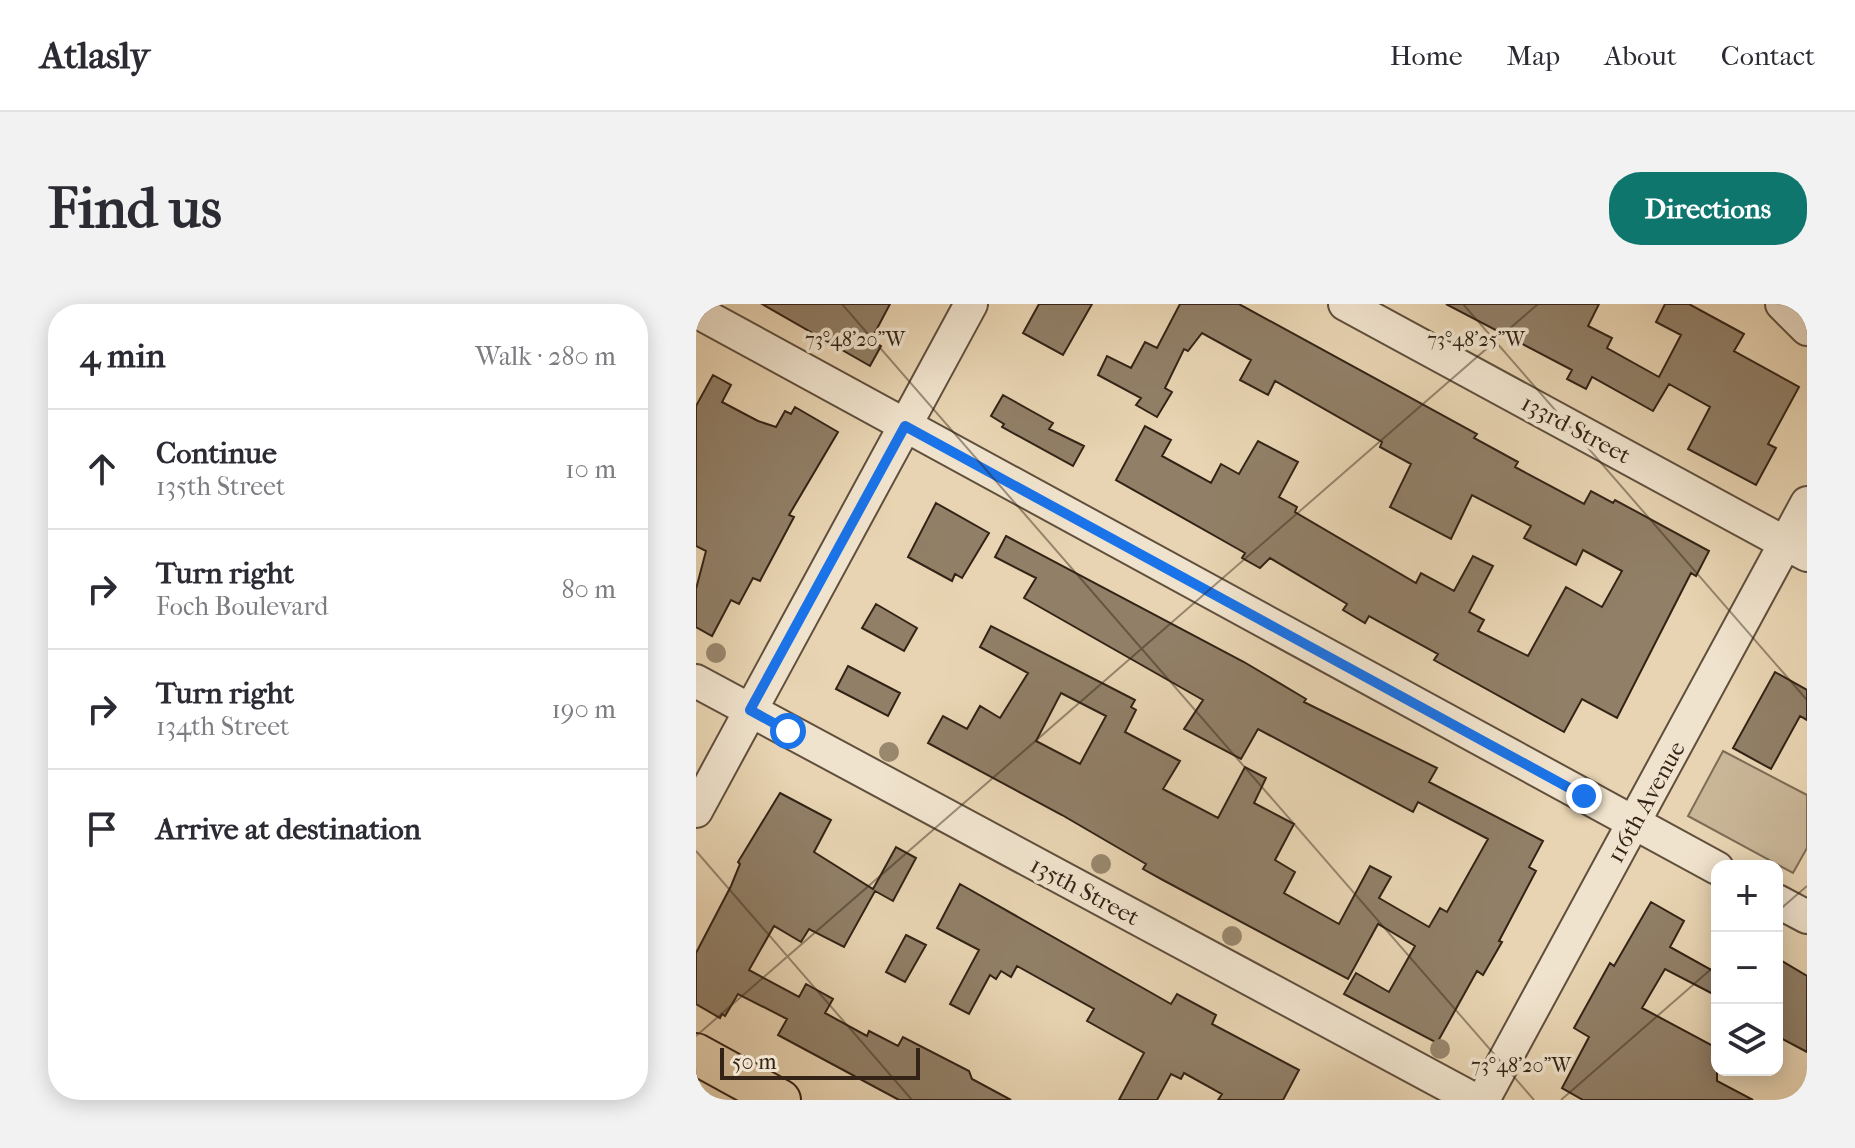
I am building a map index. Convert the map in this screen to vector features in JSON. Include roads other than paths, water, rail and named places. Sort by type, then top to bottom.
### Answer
[{"type":"main road","points":[[696,1054],[780,1100]]},
{"type":"street","points":[[696,811],[971,304]]},
{"type":"street","name":"133rd Street","points":[[1345,304],[1797,549]]},
{"type":"street","points":[[1782,304],[1807,329]]},
{"type":"street","points":[[696,311],[1711,865]]},
{"type":"street","name":"116th Avenue","points":[[1483,1100],[1634,823],[1797,549],[1807,503]]},
{"type":"street","name":"135th Street","points":[[696,681],[1475,1100]]},
{"type":"street","points":[[1783,904],[1807,917]]}]
